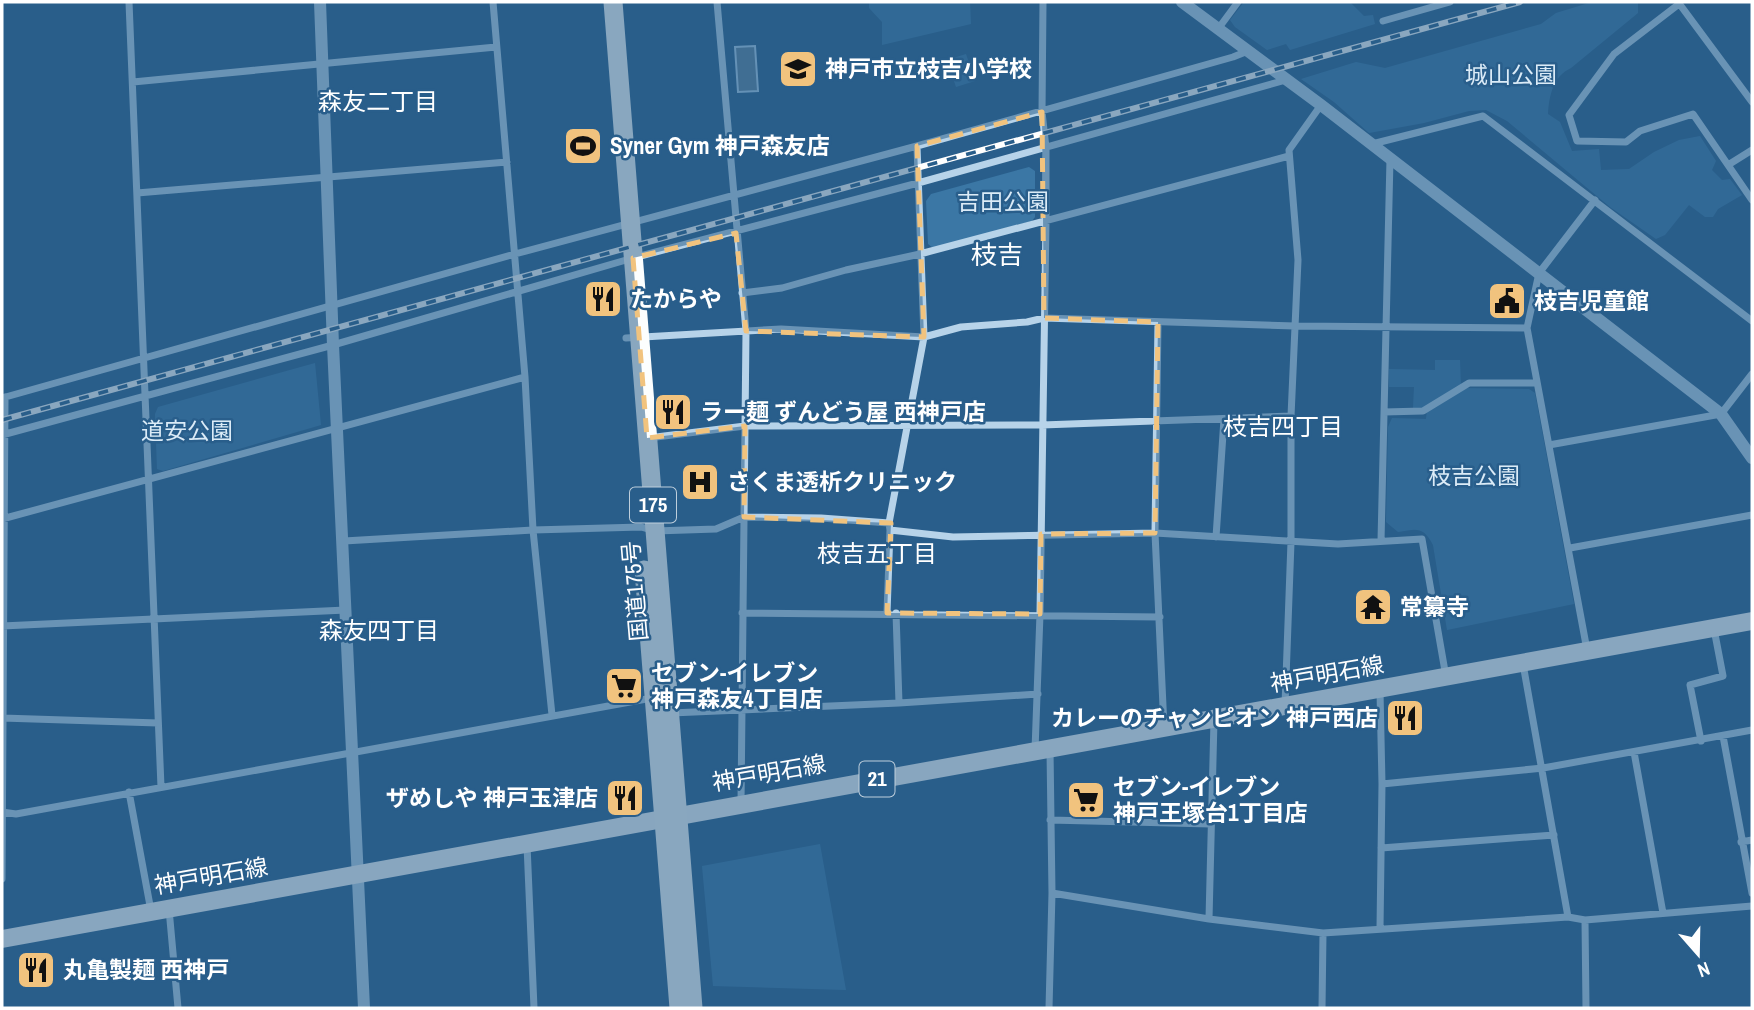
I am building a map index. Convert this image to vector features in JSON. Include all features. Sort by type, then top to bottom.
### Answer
[{"type":"highway","name":"国道175号","points":[[600,2],[623,224],[664,703],[679,1008]]},
{"type":"highway","name":"国道175号","points":[[612,2],[623,224]]},
{"type":"highway","name":"国道175号","points":[[633,337],[648,438],[648,529]]},
{"type":"highway","name":"国道175号","points":[[671,816],[693,1008]]},
{"type":"main road","name":"神戸明石線","points":[[2,939],[1752,621]]},
{"type":"street","points":[[128,2],[161,788]]},
{"type":"street","points":[[320,2],[331,305],[364,1008]]},
{"type":"street","points":[[493,2],[525,377],[533,530],[552,715]]},
{"type":"street","points":[[717,2],[746,331],[741,803]]},
{"type":"street","points":[[1043,2],[1042,111],[1046,148],[1046,221],[1038,694],[1050,820],[1052,893],[1049,1008]]},
{"type":"street","points":[[1182,2],[1287,79],[1721,414],[1752,457]]},
{"type":"street","points":[[1218,29],[1238,2]]},
{"type":"street","points":[[1383,21],[1447,2]]},
{"type":"street","points":[[1752,102],[1678,3],[1614,54],[1569,115],[1577,141],[1626,142],[1640,131],[1693,114],[1752,200]]},
{"type":"street","points":[[133,82],[496,47]]},
{"type":"street","points":[[2,879],[4,398],[623,224],[917,146],[1248,51]]},
{"type":"street","points":[[4,435],[333,345],[626,260],[736,233],[1287,79]]},
{"type":"street","points":[[1285,706],[1291,541],[1291,416],[1298,260],[1289,150],[1321,105]]},
{"type":"street","points":[[1372,144],[1483,116],[1752,321]]},
{"type":"street","points":[[887,613],[890,526],[924,337],[917,146]]},
{"type":"street","points":[[1728,165],[1752,150]]},
{"type":"street","points":[[743,293],[782,288],[846,270],[920,254],[1289,156]]},
{"type":"street","points":[[1381,541],[1390,159]]},
{"type":"street","points":[[137,193],[507,162]]},
{"type":"street","points":[[1587,651],[1527,328],[1539,274],[1595,200]]},
{"type":"street","points":[[633,337],[780,329],[924,337],[961,327],[1027,322],[1044,318],[1295,327],[1527,328]]},
{"type":"street","points":[[1158,323],[1155,533],[1164,729]]},
{"type":"street","points":[[1549,445],[1721,414],[1752,374]]},
{"type":"street","points":[[3,518],[525,377]]},
{"type":"street","points":[[1384,412],[1423,411],[1469,383],[1537,383]]},
{"type":"street","points":[[648,438],[745,426],[1042,425],[1291,416]]},
{"type":"street","points":[[1216,537],[1224,419]]},
{"type":"street","points":[[1570,548],[1752,515]]},
{"type":"street","points":[[344,541],[533,530],[716,529],[744,517],[821,518],[953,537],[1155,533],[1338,544],[1422,539],[1447,678]]},
{"type":"street","points":[[3,626],[346,610]]},
{"type":"street","points":[[742,613],[1160,617]]},
{"type":"street","points":[[896,614],[900,703]]},
{"type":"street","points":[[1701,741],[1690,685],[1724,676],[1714,628]]},
{"type":"street","points":[[1523,663],[1569,917]]},
{"type":"street","points":[[1380,690],[1380,928]]},
{"type":"street","points":[[2,812],[16,814],[552,715],[664,703],[742,710],[1038,694]]},
{"type":"street","points":[[3,718],[158,723]]},
{"type":"street","points":[[1209,919],[1214,719]]},
{"type":"street","points":[[1382,784],[1543,768],[1752,730]]},
{"type":"street","points":[[1723,736],[1752,893]]},
{"type":"street","points":[[1634,752],[1663,913]]},
{"type":"street","points":[[130,792],[160,910],[178,1008]]},
{"type":"street","points":[[1050,820],[1211,824]]},
{"type":"street","points":[[1381,848],[1554,835]]},
{"type":"street","points":[[1741,842],[1752,840]]},
{"type":"street","points":[[527,844],[534,1008]]},
{"type":"street","points":[[1052,893],[1209,919],[1323,933],[1569,917],[1585,920],[1752,906]]},
{"type":"street","points":[[1585,920],[1586,1008]]},
{"type":"street","points":[[1322,1008],[1323,933]]},
{"type":"highlighted area","points":[[1042,112],[1044,318],[1158,322],[1155,533],[1041,534],[1040,614],[887,613],[891,523],[744,517],[745,426],[647,438],[633,258],[736,233],[746,331],[924,337],[917,146]]},
{"type":"green space","points":[[869,2],[970,2],[971,24],[882,45],[882,22],[869,8]]},
{"type":"green space","points":[[1244,2],[1350,2],[1364,16],[1373,15],[1375,24],[1290,50],[1286,44],[1267,50],[1235,27],[1230,20]]},
{"type":"green space","name":"城山公園","points":[[1592,2],[1638,2],[1638,13],[1560,76],[1551,94],[1548,114],[1560,122],[1572,151],[1599,149],[1601,170],[1629,169],[1654,152],[1679,140],[1700,136],[1716,161],[1712,170],[1722,180],[1730,179],[1742,195],[1718,209],[1713,217],[1705,217],[1689,205],[1665,235],[1656,239],[1610,207],[1507,121],[1486,110],[1469,111],[1369,133],[1334,102],[1301,79],[1356,62],[1385,68],[1541,24],[1556,13]]},
{"type":"green space","points":[[966,54],[975,81],[956,87],[947,60]]},
{"type":"green space","name":"吉田公園","points":[[1029,167],[1035,171],[1035,217],[1032,221],[933,248],[928,244],[926,201],[931,194]]},
{"type":"green space","name":"枝吉公園","points":[[1435,360],[1460,360],[1461,388],[1529,389],[1535,393],[1574,604],[1447,630],[1433,545],[1419,530],[1398,532],[1386,522],[1388,427],[1392,418],[1426,419],[1427,409],[1413,408],[1414,387],[1389,387],[1389,369],[1435,370]]},
{"type":"green space","name":"道安公園","points":[[315,363],[321,425],[163,471],[157,469],[155,414],[158,407]]},
{"type":"green space","points":[[820,844],[846,990],[713,986],[702,866]]},
{"type":"shaded area","points":[[755,46],[758,91],[738,92],[735,47]]},
{"type":"railway","points":[[2,420],[1520,2]]},
{"type":"place","name":"神戸市立枝吉小学校","points":[[798,69]]},
{"type":"place","name":"Syner Gym 神戸森友店","points":[[583,146]]},
{"type":"place","name":"たからや","points":[[603,299]]},
{"type":"place","name":"枝吉児童館","points":[[1507,301]]},
{"type":"place","name":"ラー麺 ずんどう屋 西神戸店","points":[[673,412]]},
{"type":"place","name":"さくま透析クリニック","points":[[700,482]]},
{"type":"place","name":"常纂寺","points":[[1373,607]]},
{"type":"place","name":"セブン-イレブン 神戸森友4丁目店","points":[[624,686]]},
{"type":"place","name":"カレーのチャンピオン 神戸西店","points":[[1405,718]]},
{"type":"place","name":"ザめしや 神戸玉津店","points":[[625,798]]},
{"type":"place","name":"セブン-イレブン 神戸王塚台1丁目店","points":[[1086,800]]},
{"type":"place","name":"丸亀製麺 西神戸","points":[[36,970]]},
{"type":"district","name":"森友二丁目","points":[[378,102]]},
{"type":"district","name":"枝吉","points":[[997,255]]},
{"type":"district","name":"枝吉四丁目","points":[[1283,427]]},
{"type":"district","name":"枝吉五丁目","points":[[877,554]]},
{"type":"district","name":"森友四丁目","points":[[379,631]]}]
